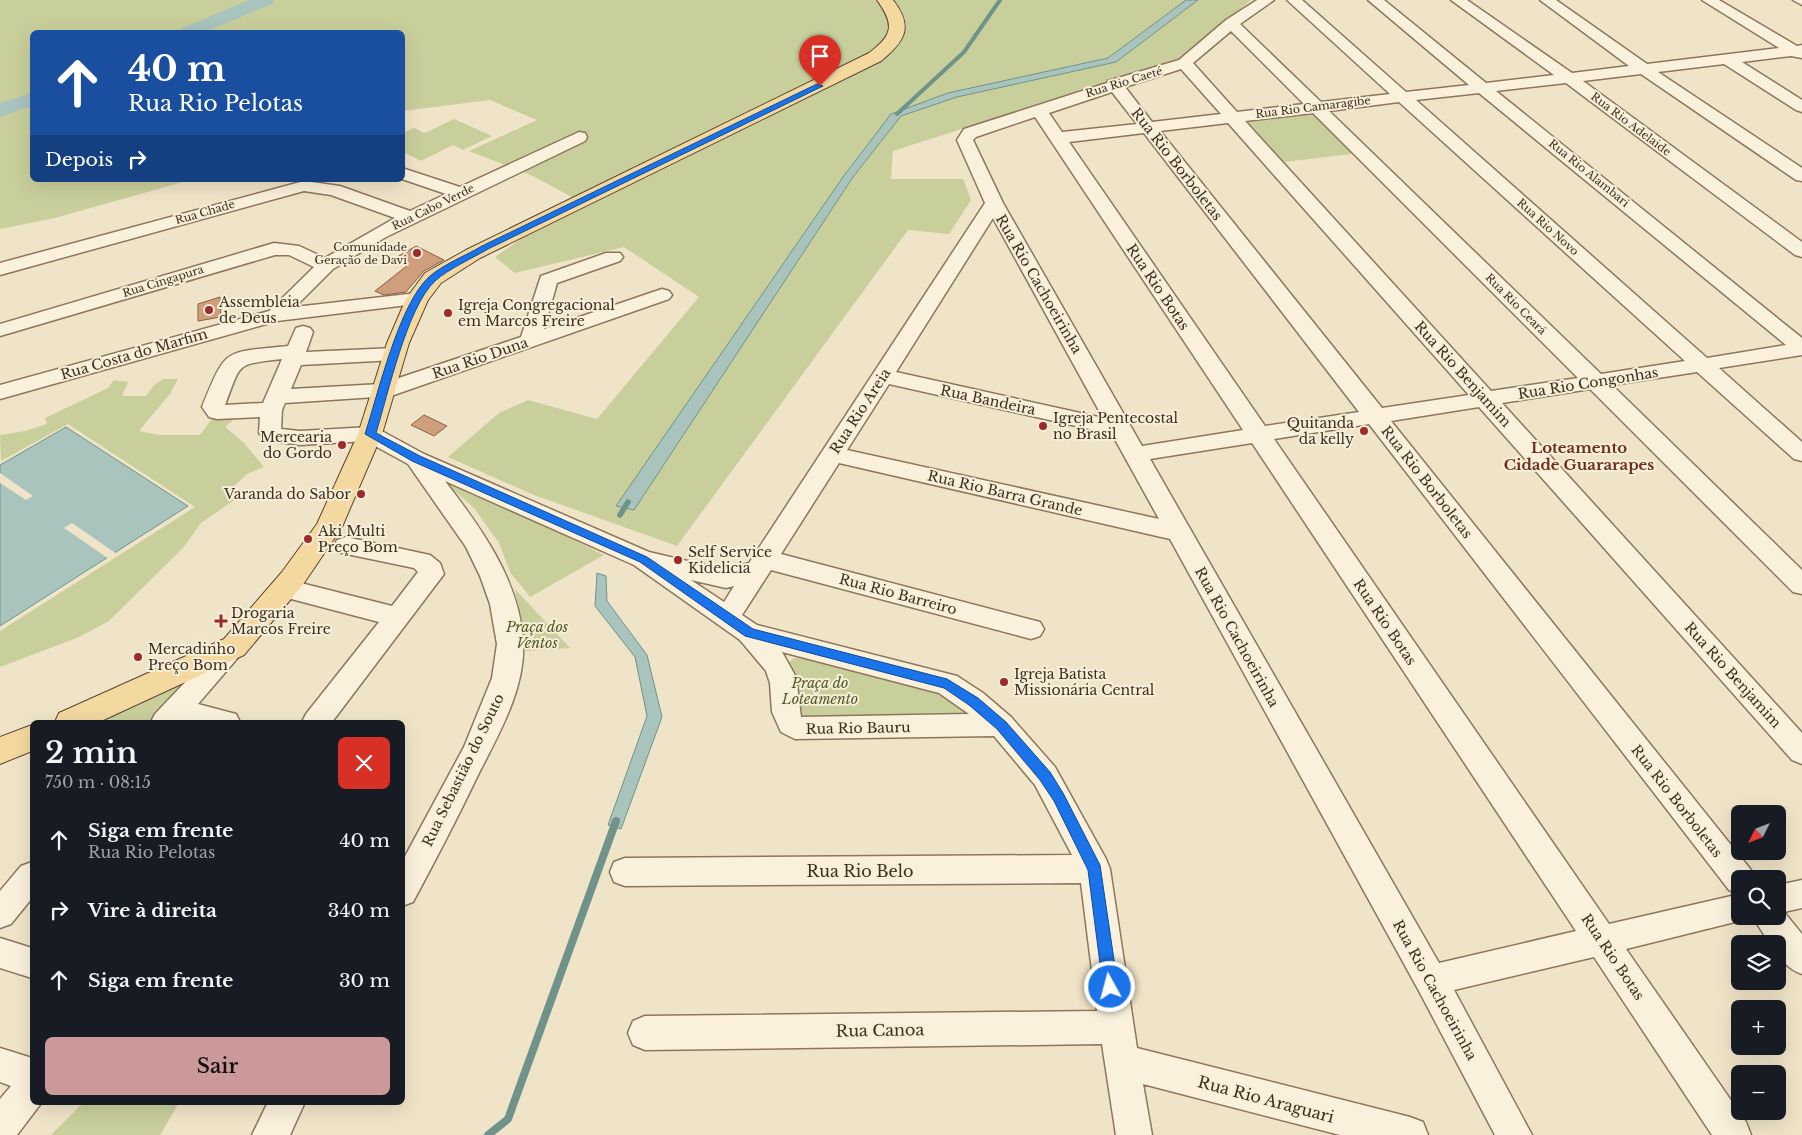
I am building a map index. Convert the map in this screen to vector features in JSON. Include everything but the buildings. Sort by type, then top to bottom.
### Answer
[{"type":"main road","points":[[74,720],[234,647],[285,588],[329,527],[370,434],[406,321],[417,299],[433,278],[473,254],[875,57],[894,40],[898,28],[894,10],[885,0]]},
{"type":"main road","points":[[0,751],[30,739]]},
{"type":"street","name":"Rua Rio Caeté","points":[[966,137],[970,133],[1038,109],[1184,63],[1230,23],[1267,0]]},
{"type":"street","name":"Rua Rio Novo","points":[[1294,0],[1802,454]]},
{"type":"street","name":"Rua Rio Alambari","points":[[1375,0],[1802,349]]},
{"type":"street","name":"Rua Rio Adelaide","points":[[1458,0],[1568,77],[1802,251]]},
{"type":"street","points":[[1547,0],[1802,176]]},
{"type":"street","points":[[1709,0],[1800,51]]},
{"type":"street","points":[[1720,0],[1800,51]]},
{"type":"street","name":"Rua Rio Ceará","points":[[1230,23],[1802,585]]},
{"type":"street","name":"Rua Rio Camaragibe","points":[[1057,138],[1800,51]]},
{"type":"street","points":[[1727,59],[1802,106]]},
{"type":"street","name":"Rua Rio Benjamim","points":[[1184,63],[1802,752]]},
{"type":"street","name":"Rua Rio Borboletas","points":[[1114,84],[1732,870]]},
{"type":"street","name":"Rua Rio Botas","points":[[1038,109],[1733,1135]]},
{"type":"street","name":"Rua Cabo Verde","points":[[276,315],[326,265],[409,217],[579,137]]},
{"type":"street","name":"Rua Rio Cachoeirinha","points":[[966,137],[965,140],[994,204],[1431,980],[1514,1135]]},
{"type":"street","points":[[405,174],[460,193]]},
{"type":"street","name":"Rua Chade","points":[[0,269],[304,186],[334,190],[409,217]]},
{"type":"street","name":"Rua Rio Areia","points":[[727,618],[994,204]]},
{"type":"street","name":"Rua Cingapura","points":[[0,330],[274,249],[292,250],[326,265]]},
{"type":"street","points":[[530,340],[548,280],[613,257]]},
{"type":"street","name":"Rua Rio Duna","points":[[297,347],[238,358],[229,367],[212,406],[217,412],[274,403],[383,391],[662,294]]},
{"type":"street","name":"Rua Costa do Marfim","points":[[0,392],[276,315],[417,299]]},
{"type":"street","points":[[395,354],[297,347],[274,403],[270,433],[280,437],[370,434],[416,459],[587,536],[644,559],[726,579],[761,564]]},
{"type":"street","name":"Rua Rio Congonhas","points":[[1136,454],[1802,349]]},
{"type":"street","name":"Rua Bandeira","points":[[882,376],[1122,429]]},
{"type":"street","name":"Rua Rio Barra Grande","points":[[832,454],[1178,532]]},
{"type":"street","name":"Rua Sebastião do Souto","points":[[405,886],[450,804],[490,721],[504,684],[510,653],[505,612],[493,575],[470,532],[416,459]]},
{"type":"street","points":[[318,720],[432,574],[431,569],[421,561],[346,546]]},
{"type":"street","points":[[644,559],[749,633],[947,684],[973,701],[1002,725],[1045,776],[1058,797],[1095,869],[1116,1027],[1134,1135]]},
{"type":"street","name":"Rua Rio Barreiro","points":[[761,564],[1031,629]]},
{"type":"street","points":[[285,588],[398,616]]},
{"type":"street","name":"Rua Rio Bauru","points":[[749,633],[776,664],[782,677],[788,720],[795,728],[1002,725]]},
{"type":"street","points":[[171,716],[234,647]]},
{"type":"street","points":[[171,716],[208,720]]},
{"type":"street","name":"Rua Rio Belo","points":[[624,872],[1095,869]]},
{"type":"street","points":[[0,914],[30,878]]},
{"type":"street","points":[[1786,897],[1802,894]]},
{"type":"street","points":[[1431,980],[1731,910]]},
{"type":"street","points":[[1775,925],[1802,959]]},
{"type":"street","points":[[0,953],[30,962]]},
{"type":"street","name":"Rua Canoa","points":[[645,1033],[1116,1027]]},
{"type":"street","name":"Rua Rio Araguari","points":[[1123,1062],[1342,1127],[1410,1135]]},
{"type":"street","points":[[0,1065],[30,1074]]},
{"type":"street","points":[[0,1128],[30,1090]]},
{"type":"street","points":[[270,1135],[286,1105]]},
{"type":"green space","points":[[0,0],[876,0],[892,9],[885,0],[1251,0],[1178,60],[893,151],[891,179],[963,179],[971,200],[949,234],[908,230],[677,546],[534,495],[448,457],[499,413],[528,400],[597,419],[699,297],[624,247],[515,273],[495,257],[561,211],[579,201],[533,176],[469,151],[537,120],[490,100],[405,111],[405,30],[30,30],[30,182],[183,182],[55,218],[0,229]]},
{"type":"green space","points":[[1316,109],[1360,153],[1284,162],[1243,117]]},
{"type":"green space","points":[[454,119],[492,136],[463,150],[453,145],[421,161],[405,153],[405,132],[414,128],[425,133]]},
{"type":"green space","points":[[163,379],[178,379],[170,394],[139,431],[160,435],[200,435],[214,416],[238,416],[225,427],[244,443],[264,467],[247,474],[232,488],[240,496],[201,523],[183,548],[109,621],[77,638],[0,667],[0,631],[195,507],[68,424],[1,461],[0,435],[25,431],[47,424],[45,418],[108,388],[114,380],[128,382],[122,396],[146,396],[154,385]]},
{"type":"green space","points":[[430,469],[604,555],[530,597],[510,572],[499,543],[474,508]]},
{"type":"green space","name":"Praça dos Ventos","points":[[515,589],[570,648],[525,651]]},
{"type":"green space","name":"Praça do Loteamento","points":[[794,658],[805,658],[917,687],[957,704],[969,713],[965,716],[795,723],[787,664]]},
{"type":"green space","points":[[201,673],[160,720],[103,720]]},
{"type":"green space","points":[[81,1105],[178,1105],[160,1135],[51,1135]]},
{"type":"water","points":[[1186,0],[1198,0],[1116,62],[957,97],[901,116],[853,177],[634,510],[616,506],[843,177],[891,114],[948,93],[1108,58]]},
{"type":"water","points":[[66,427],[188,506],[0,626],[0,465]]},
{"type":"water","points":[[597,573],[606,576],[607,601],[647,655],[662,717],[621,829],[608,825],[647,716],[635,657],[595,606]]},
{"type":"pier","points":[[0,473],[33,496],[26,500],[0,483]]},
{"type":"pier","points":[[72,523],[117,554],[109,559],[64,528]]},
{"type":"waterway","points":[[194,30],[265,0]]},
{"type":"waterway","points":[[897,114],[964,52],[1000,0]]},
{"type":"waterway","points":[[0,110],[30,100]]},
{"type":"waterway","points":[[620,515],[628,502]]},
{"type":"waterway","points":[[488,1135],[508,1119],[616,821]]},
{"type":"place","name":"Comunidade Geração de Davi","points":[[417,253]]},
{"type":"place","name":"Assembleia de Deus","points":[[209,310]]},
{"type":"place","name":"Igreja Congregacional em Marcos Freire","points":[[448,313]]},
{"type":"place","name":"Igreja Pentecostal no Brasil","points":[[1043,426]]},
{"type":"place","name":"Quitanda da kelly","points":[[1364,431]]},
{"type":"place","name":"Mercearia do Gordo","points":[[342,445]]},
{"type":"place","name":"Varanda do Sabor","points":[[361,494]]},
{"type":"place","name":"Aki Multi Preço Bom","points":[[308,539]]},
{"type":"place","name":"Self Service Kidelicia","points":[[678,560]]},
{"type":"place","name":"Drogaria Marcos Freire","points":[[221,621]]},
{"type":"place","name":"Mercadinho Preço Bom","points":[[138,657]]},
{"type":"place","name":"Igreja Batista Missionária Central","points":[[1004,682]]},
{"type":"district","name":"Loteamento Cidade Guararapes","points":[[1579,456]]},
{"type":"route","points":[[820,86],[485,248],[433,278],[417,299],[406,321],[370,434],[416,459],[514,501],[587,536],[644,559],[749,633],[947,684],[973,701],[1002,725],[1045,776],[1058,797],[1095,869],[1110,987]]}]
